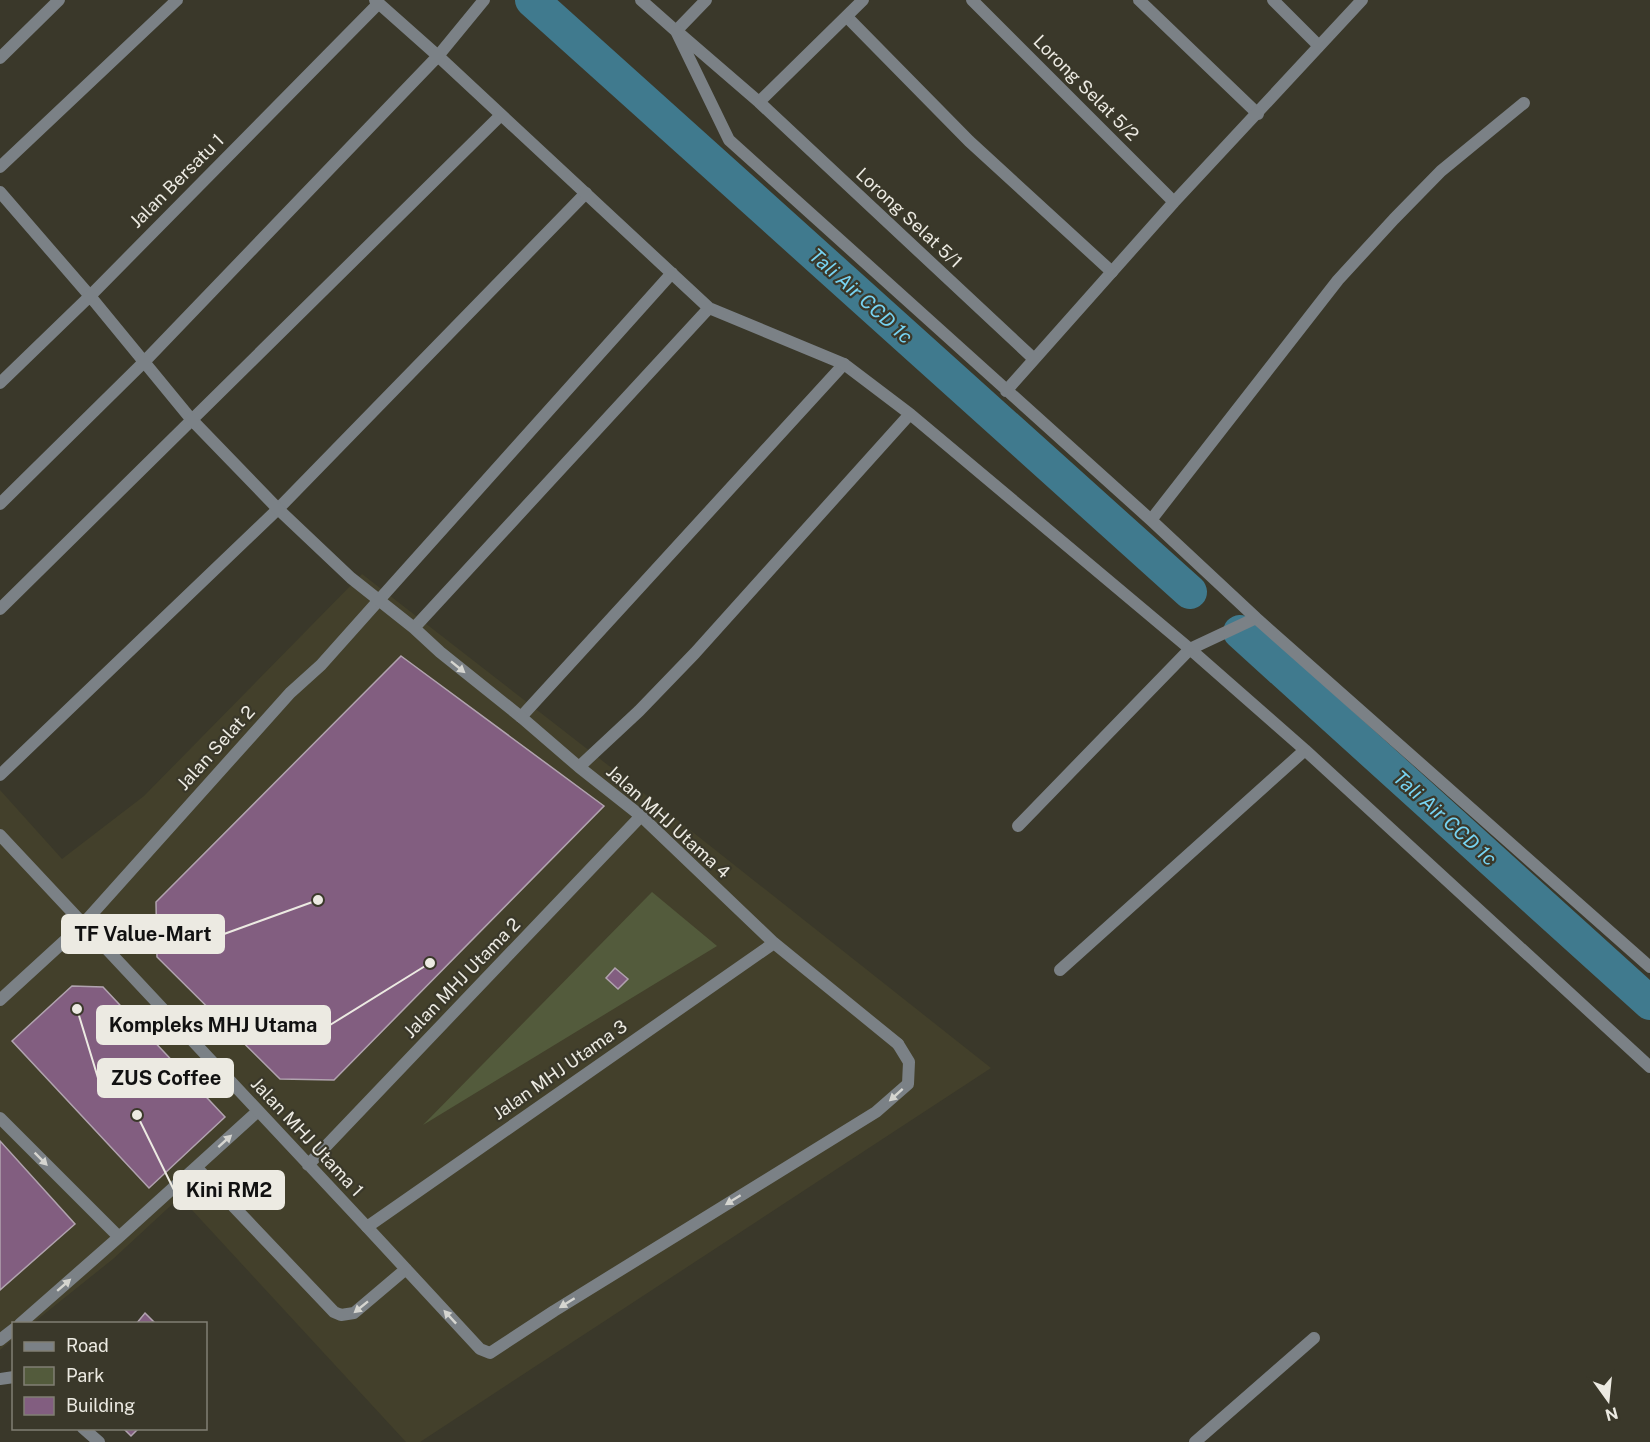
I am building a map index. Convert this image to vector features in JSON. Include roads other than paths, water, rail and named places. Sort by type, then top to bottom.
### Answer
[{"type":"street","points":[[0,58],[59,0]]},
{"type":"street","points":[[0,167],[177,0]]},
{"type":"street","points":[[0,504],[144,363],[438,56],[484,0]]},
{"type":"street","name":"Lorong Selat 5/1","points":[[641,0],[759,102],[1034,360]]},
{"type":"street","points":[[706,0],[676,31],[729,140],[1152,520],[1256,618],[1650,968]]},
{"type":"street","points":[[759,102],[863,0]]},
{"type":"street","name":"Lorong Selat 5/2","points":[[972,0],[1174,202]]},
{"type":"street","points":[[1139,0],[1258,114]]},
{"type":"street","points":[[1273,0],[1319,46]]},
{"type":"street","points":[[1006,391],[1174,202],[1362,0]]},
{"type":"street","points":[[376,2],[438,56],[709,308],[844,364],[910,414],[1190,649],[1305,750],[1650,1067]]},
{"type":"street","name":"Jalan Bersatu 1","points":[[0,383],[90,296],[376,2]]},
{"type":"street","points":[[847,16],[969,141],[1112,272]]},
{"type":"street","points":[[1152,520],[1338,280],[1441,171],[1524,103]]},
{"type":"street","points":[[0,609],[501,115]]},
{"type":"street","name":"Jalan MHJ Utama 4","points":[[0,192],[90,296],[191,419],[278,509],[351,578],[641,816],[774,943],[898,1044]]},
{"type":"street","points":[[0,775],[278,509],[586,193]]},
{"type":"street","name":"Jalan Selat 2","points":[[0,1000],[83,924],[290,693],[321,665],[672,273]]},
{"type":"street","points":[[414,628],[709,308]]},
{"type":"street","points":[[521,717],[844,364]]},
{"type":"street","points":[[579,767],[639,711],[695,653],[910,414]]},
{"type":"street","points":[[1018,826],[1190,649],[1256,618]]},
{"type":"street","points":[[1060,970],[1305,750]]},
{"type":"street","name":"Jalan MHJ Utama 2","points":[[308,1165],[641,816]]},
{"type":"street","name":"Jalan MHJ Utama 1","points":[[0,835],[480,1349],[490,1353],[876,1112],[908,1084],[909,1062],[898,1044]]},
{"type":"street","name":"Jalan MHJ Utama 3","points":[[367,1227],[774,943]]},
{"type":"street","points":[[21,1322],[258,1111]]},
{"type":"street","points":[[0,1118],[119,1237]]},
{"type":"street","points":[[196,1167],[334,1312],[341,1315],[354,1313],[406,1269]]},
{"type":"street","points":[[0,1340],[12,1331]]},
{"type":"street","points":[[1195,1442],[1314,1338]]},
{"type":"street","points":[[85,1430],[99,1442]]},
{"type":"waterway","name":"Tali Air CCD 1c","points":[[532,0],[1190,592]]},
{"type":"waterway","name":"Tali Air CCD 1c","points":[[1240,632],[1650,1003]]},
{"type":"place","name":"TF Value-Mart","points":[[318,900]]},
{"type":"place","name":"Kompleks MHJ Utama","points":[[430,963]]},
{"type":"place","name":"ZUS Coffee","points":[[77,1009]]},
{"type":"place","name":"Kini RM2","points":[[137,1115]]}]
